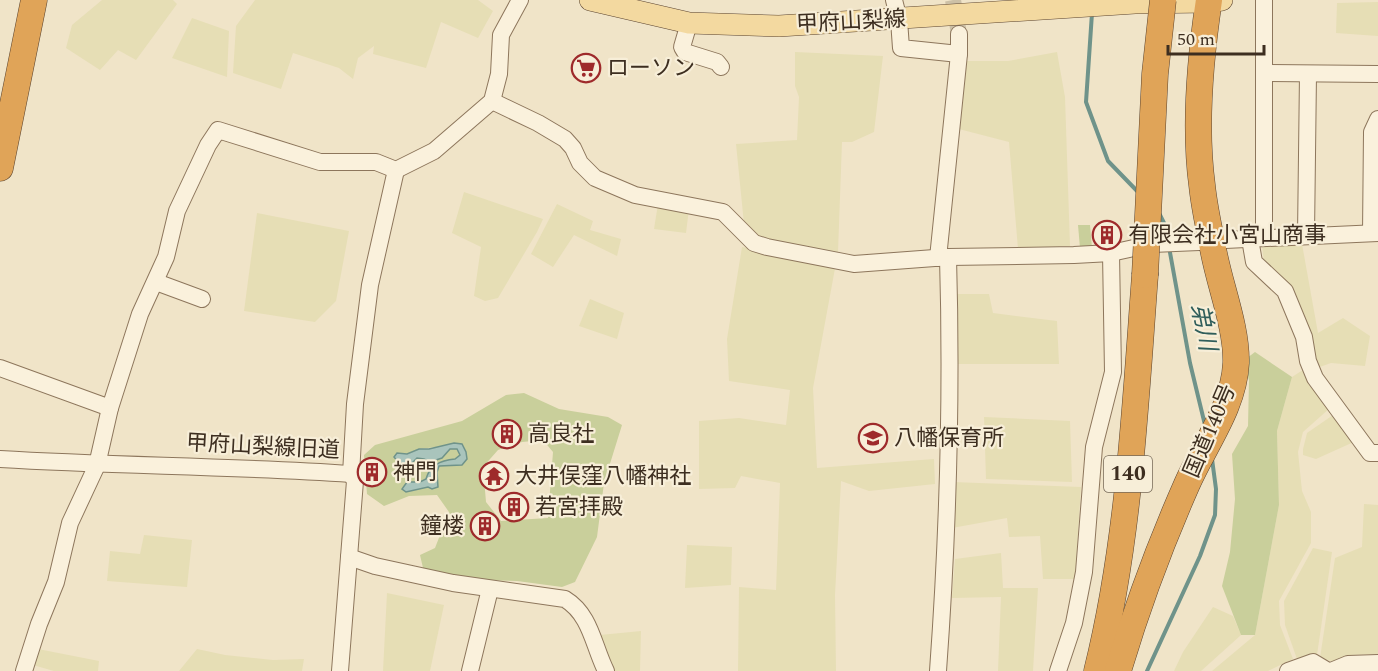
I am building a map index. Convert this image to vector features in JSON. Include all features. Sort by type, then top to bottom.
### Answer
[{"type":"highway","points":[[0,168],[34,0]]},
{"type":"highway","name":"140","points":[[1097,671],[1118,576],[1136,404],[1155,74],[1163,0]]},
{"type":"highway","name":"国道140号","points":[[1118,671],[1152,569],[1188,480],[1228,400],[1234,372],[1235,345],[1215,262],[1202,184],[1199,142],[1199,102],[1212,1]]},
{"type":"main road","name":"甲府山梨線","points":[[590,0],[689,23],[779,26],[896,10],[1061,8],[1212,1]]},
{"type":"street","points":[[24,671],[56,582],[70,523],[97,465],[110,408],[140,314],[166,257],[177,211],[208,145],[218,130],[320,162],[376,162],[396,170],[434,152],[492,101],[499,74],[501,35],[520,0]]},
{"type":"street","points":[[1264,0],[1265,73],[1254,262],[1285,291],[1304,337],[1308,361],[1315,378],[1370,453],[1378,453]]},
{"type":"street","points":[[896,10],[901,48],[959,54]]},
{"type":"street","points":[[689,23],[682,47],[684,52],[717,62],[721,67]]},
{"type":"street","points":[[938,671],[945,569],[951,363],[943,257],[960,34]]},
{"type":"street","points":[[1265,73],[1378,74]]},
{"type":"street","points":[[1306,235],[1308,74]]},
{"type":"street","points":[[492,101],[565,139],[573,148],[580,163],[595,178],[635,195],[723,213],[754,243],[854,264],[943,257],[1111,253],[1152,244],[1191,243]]},
{"type":"street","points":[[1225,240],[1375,233],[1372,132],[1378,119]]},
{"type":"street","points":[[351,474],[355,404],[370,285],[396,170]]},
{"type":"street","points":[[1058,671],[1074,623],[1084,572],[1094,447],[1113,372],[1111,253]]},
{"type":"street","points":[[156,282],[201,299]]},
{"type":"street","points":[[0,368],[110,408]]},
{"type":"street","name":"甲府山梨線旧道","points":[[0,459],[97,465],[256,467],[351,474],[355,481],[340,671]]},
{"type":"street","points":[[349,557],[375,566],[490,589],[565,599],[577,606],[584,615],[599,667]]},
{"type":"street","points":[[470,671],[490,589]]},
{"type":"street","points":[[1288,671],[1313,662],[1329,671],[1348,664],[1378,663]]},
{"type":"shaded area","points":[[102,0],[173,0],[177,4],[136,60],[118,50],[100,70],[66,48],[72,25]]},
{"type":"shaded area","points":[[255,0],[478,0],[493,11],[478,38],[441,22],[426,68],[373,54],[374,46],[358,58],[353,79],[339,68],[293,53],[281,89],[233,73],[236,26]]},
{"type":"shaded area","points":[[1378,2],[1378,36],[1336,33],[1337,3]]},
{"type":"shaded area","points":[[192,18],[229,31],[227,77],[172,58]]},
{"type":"shaded area","points":[[795,52],[883,56],[874,132],[852,142],[842,142],[838,252],[760,239],[744,224],[736,144],[797,140],[799,97],[795,86]]},
{"type":"shaded area","points":[[1057,52],[1065,97],[1070,246],[1018,249],[1009,142],[955,128],[963,61],[1008,61]]},
{"type":"shaded area","points":[[464,192],[543,219],[498,298],[485,301],[474,296],[481,247],[452,233]]},
{"type":"shaded area","points":[[557,204],[593,221],[590,230],[621,239],[617,256],[574,235],[553,267],[531,254]]},
{"type":"shaded area","points":[[658,204],[689,209],[686,233],[654,229]]},
{"type":"shaded area","points":[[257,213],[349,231],[336,301],[315,322],[244,311]]},
{"type":"shaded area","points":[[1302,244],[1318,333],[1343,318],[1370,336],[1365,366],[1331,363],[1314,369],[1305,333],[1265,270],[1262,246]]},
{"type":"shaded area","points":[[742,247],[836,263],[813,388],[817,468],[934,459],[935,484],[869,491],[841,481],[835,595],[836,671],[738,671],[739,587],[776,590],[780,483],[741,476],[735,488],[699,489],[699,421],[739,418],[786,425],[790,390],[729,381],[727,339]]},
{"type":"shaded area","points":[[955,294],[989,294],[993,313],[1057,321],[1059,364],[957,364]]},
{"type":"shaded area","points":[[590,299],[624,313],[617,339],[579,326]]},
{"type":"shaded area","points":[[1306,368],[1330,408],[1303,432],[1298,452],[1302,491],[1311,512],[1311,543],[1279,601],[1280,625],[1293,659],[1268,671],[1212,671],[1255,635],[1279,505],[1277,431],[1292,377]]},
{"type":"shaded area","points":[[1336,413],[1356,441],[1316,459],[1303,455],[1307,433]]},
{"type":"shaded area","points":[[984,417],[1070,421],[1072,482],[986,479]]},
{"type":"shaded area","points":[[953,482],[1081,487],[1075,579],[1043,579],[1040,536],[1009,537],[1007,518],[952,528]]},
{"type":"shaded area","points":[[1364,504],[1378,505],[1378,654],[1349,655],[1335,662],[1320,658],[1335,558],[1362,547]]},
{"type":"shaded area","points":[[144,535],[192,540],[187,587],[107,581],[110,551],[140,554]]},
{"type":"shaded area","points":[[687,545],[732,547],[731,585],[685,588]]},
{"type":"shaded area","points":[[1313,548],[1332,552],[1317,655],[1297,659],[1285,625],[1284,601]]},
{"type":"shaded area","points":[[1001,553],[1003,588],[1038,588],[1033,671],[998,671],[1001,597],[952,598],[955,559]]},
{"type":"shaded area","points":[[387,593],[444,605],[430,671],[383,671]]},
{"type":"shaded area","points":[[1213,607],[1233,616],[1241,635],[1201,671],[1174,671],[1183,652]]},
{"type":"shaded area","points":[[641,631],[640,671],[613,671],[600,635]]},
{"type":"shaded area","points":[[38,649],[99,661],[98,671],[54,671],[33,665]]},
{"type":"shaded area","points":[[197,649],[225,655],[273,660],[304,659],[302,671],[179,671]]},
{"type":"green space","points":[[1078,225],[1090,225],[1092,248],[1080,248]]},
{"type":"green space","points":[[1255,352],[1292,377],[1277,431],[1279,505],[1255,635],[1241,635],[1222,586],[1230,552],[1235,499],[1232,454],[1248,426],[1249,380],[1243,361]]},
{"type":"green space","points":[[524,393],[559,409],[608,417],[622,425],[604,483],[597,537],[575,582],[562,587],[517,581],[476,580],[423,568],[420,555],[435,548],[449,512],[437,495],[409,496],[384,506],[367,494],[364,455],[375,445],[462,421],[506,395]],"holes":[[[543,440],[553,452],[548,518],[501,521],[486,502],[483,467],[498,450],[522,442]],[[462,444],[462,465],[439,465],[438,480],[432,489],[428,487],[406,492],[427,479],[428,474],[438,464],[456,459],[460,455],[457,449],[449,449],[424,459],[398,453],[407,454],[419,449]]]},
{"type":"water","points":[[454,443],[462,444],[467,459],[462,465],[439,466],[438,487],[406,492],[402,489],[407,482],[420,482],[426,479],[430,470],[437,464],[455,459],[460,455],[457,449],[450,449],[442,458],[430,462],[417,458],[410,465],[399,463],[394,457],[397,453],[407,454],[419,449]]},
{"type":"waterway","name":"弟川","points":[[1092,13],[1086,102],[1108,161],[1139,193]]},
{"type":"waterway","name":"弟川","points":[[1159,213],[1164,223],[1167,240]]},
{"type":"waterway","name":"弟川","points":[[1169,247],[1190,363],[1205,425]]},
{"type":"waterway","name":"弟川","points":[[1147,671],[1200,556],[1215,515],[1216,489],[1212,459]]},
{"type":"tunnel","points":[[953,0],[959,34]]},
{"type":"place","name":"ローソン","points":[[586,68]]},
{"type":"place","name":"有限会社小宮山商事","points":[[1107,235]]},
{"type":"place","name":"高良社","points":[[507,434]]},
{"type":"place","name":"八幡保育所","points":[[873,438]]},
{"type":"place","name":"神門","points":[[372,472]]},
{"type":"place","name":"大井俣窪八幡神社","points":[[494,476]]},
{"type":"place","name":"若宮拝殿","points":[[514,507]]},
{"type":"place","name":"鐘楼","points":[[485,526]]}]
